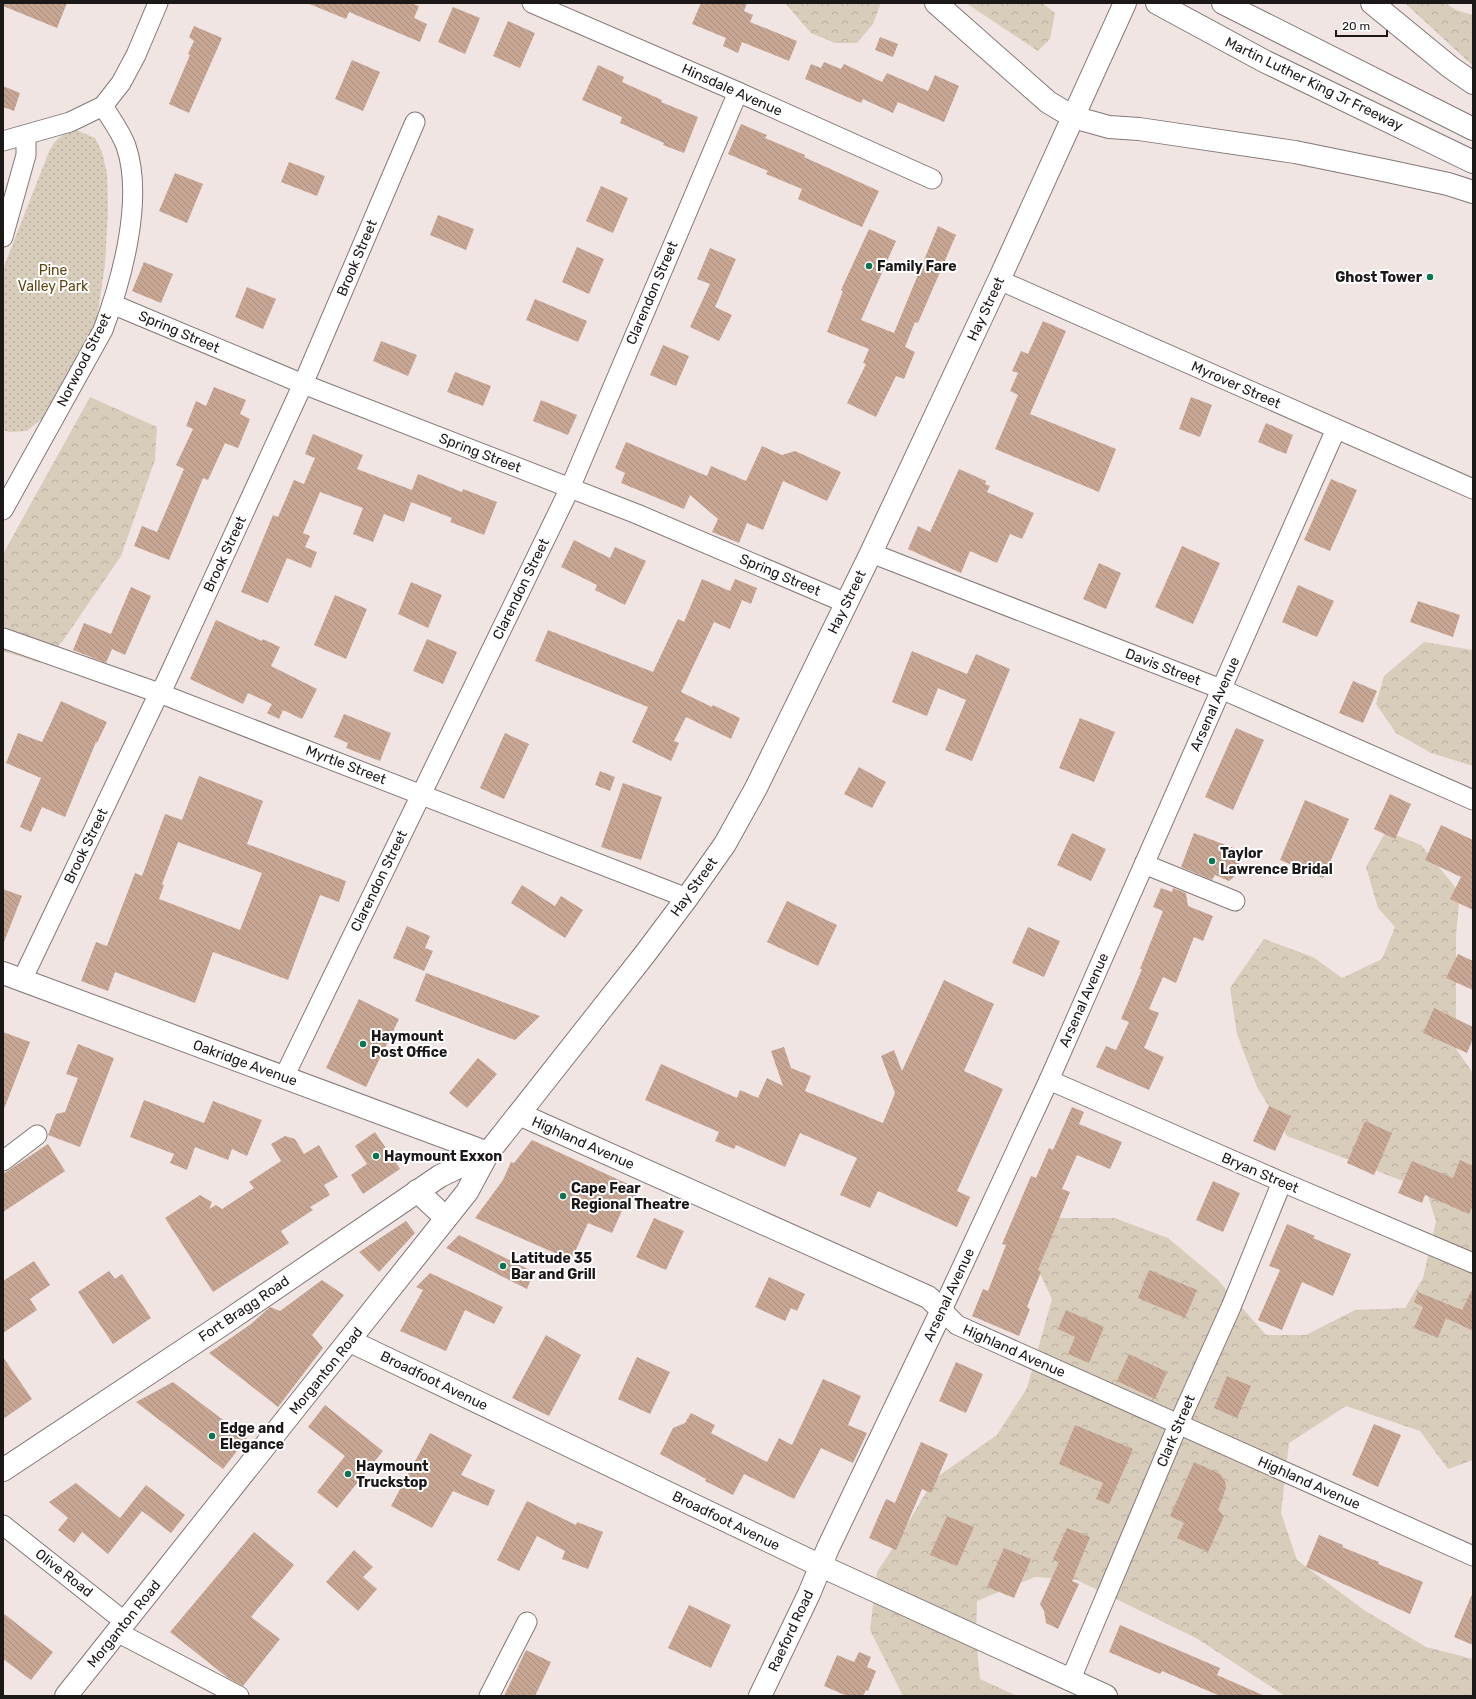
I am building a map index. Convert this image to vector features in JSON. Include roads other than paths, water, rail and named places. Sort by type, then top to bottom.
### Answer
[{"type":"main road","points":[[936,3],[1048,102],[1073,117],[1109,126],[1295,152],[1448,184],[1473,192]]},
{"type":"main road","name":"Hay Street","points":[[488,1153],[645,954],[687,898],[725,844],[756,788],[871,553],[1000,280],[1124,3]]},
{"type":"main road","name":"Martin Luther King Jr Freeway","points":[[1157,3],[1264,60],[1473,162]]},
{"type":"main road","points":[[1223,3],[1473,129]]},
{"type":"main road","points":[[1372,3],[1450,67],[1473,83]]},
{"type":"main road","name":"Oakridge Avenue","points":[[13,976],[488,1153]]},
{"type":"main road","name":"Highland Avenue","points":[[518,1114],[928,1297],[942,1310]]},
{"type":"main road","name":"Fort Bragg Road","points":[[5,1463],[226,1322],[440,1176],[488,1153]]},
{"type":"main road","name":"Morganton Road","points":[[66,1696],[350,1341],[467,1192],[488,1153]]},
{"type":"main road","points":[[418,1191],[446,1218]]},
{"type":"main road","name":"Arsenal Avenue","points":[[821,1566],[828,1548],[942,1310]]},
{"type":"main road","name":"Broadfoot Avenue","points":[[350,1341],[821,1566],[1070,1681],[1106,1696]]},
{"type":"main road","name":"Raeford Road","points":[[760,1696],[821,1566]]},
{"type":"street","points":[[3,141],[70,122],[103,106],[121,84],[136,55],[158,3]]},
{"type":"street","name":"Hinsdale Avenue","points":[[532,3],[738,92],[932,179]]},
{"type":"street","name":"Clarendon Street","points":[[284,1077],[570,488],[738,92]]},
{"type":"street","name":"Norwood Street","points":[[3,510],[103,330],[112,304],[129,236],[132,212],[131,167],[125,145],[103,106]]},
{"type":"street","name":"Brook Street","points":[[13,976],[165,684],[303,384],[415,122]]},
{"type":"street","points":[[3,237],[26,155],[26,135]]},
{"type":"street","name":"Myrover Street","points":[[1000,280],[1473,489]]},
{"type":"street","name":"Spring Street","points":[[112,304],[303,384],[637,514],[846,603]]},
{"type":"street","name":"Arsenal Avenue","points":[[942,1310],[1048,1080],[1336,429]]},
{"type":"street","name":"Davis Street","points":[[871,553],[1221,689],[1473,800]]},
{"type":"street","name":"Myrtle Street","points":[[3,638],[159,693],[687,898]]},
{"type":"street","points":[[1144,864],[1235,901]]},
{"type":"street","name":"Bryan Street","points":[[1048,1080],[1473,1263]]},
{"type":"street","points":[[3,1161],[37,1135]]},
{"type":"street","name":"Clark Street","points":[[1070,1681],[1178,1424],[1232,1307],[1282,1182]]},
{"type":"street","name":"Highland Avenue","points":[[942,1310],[957,1325],[1473,1556]]},
{"type":"street","name":"Olive Road","points":[[3,1525],[121,1627],[239,1696]]},
{"type":"street","points":[[489,1696],[527,1622]]},
{"type":"place","name":"Family Fare","points":[[869,266]]},
{"type":"place","name":"Ghost Tower","points":[[1430,277]]},
{"type":"place","name":"Taylor Lawrence Bridal","points":[[1212,861]]},
{"type":"place","name":"Haymount Post Office","points":[[363,1044]]},
{"type":"place","name":"Haymount Exxon","points":[[376,1156]]},
{"type":"place","name":"Cape Fear Regional Theatre","points":[[563,1196]]},
{"type":"place","name":"Latitude 35 Bar and Grill","points":[[503,1266]]},
{"type":"place","name":"Edge and Elegance","points":[[212,1436]]},
{"type":"place","name":"Haymount Truckstop","points":[[348,1474]]},
{"type":"park label","name":"Pine Valley Park","points":[[53,278]]}]
